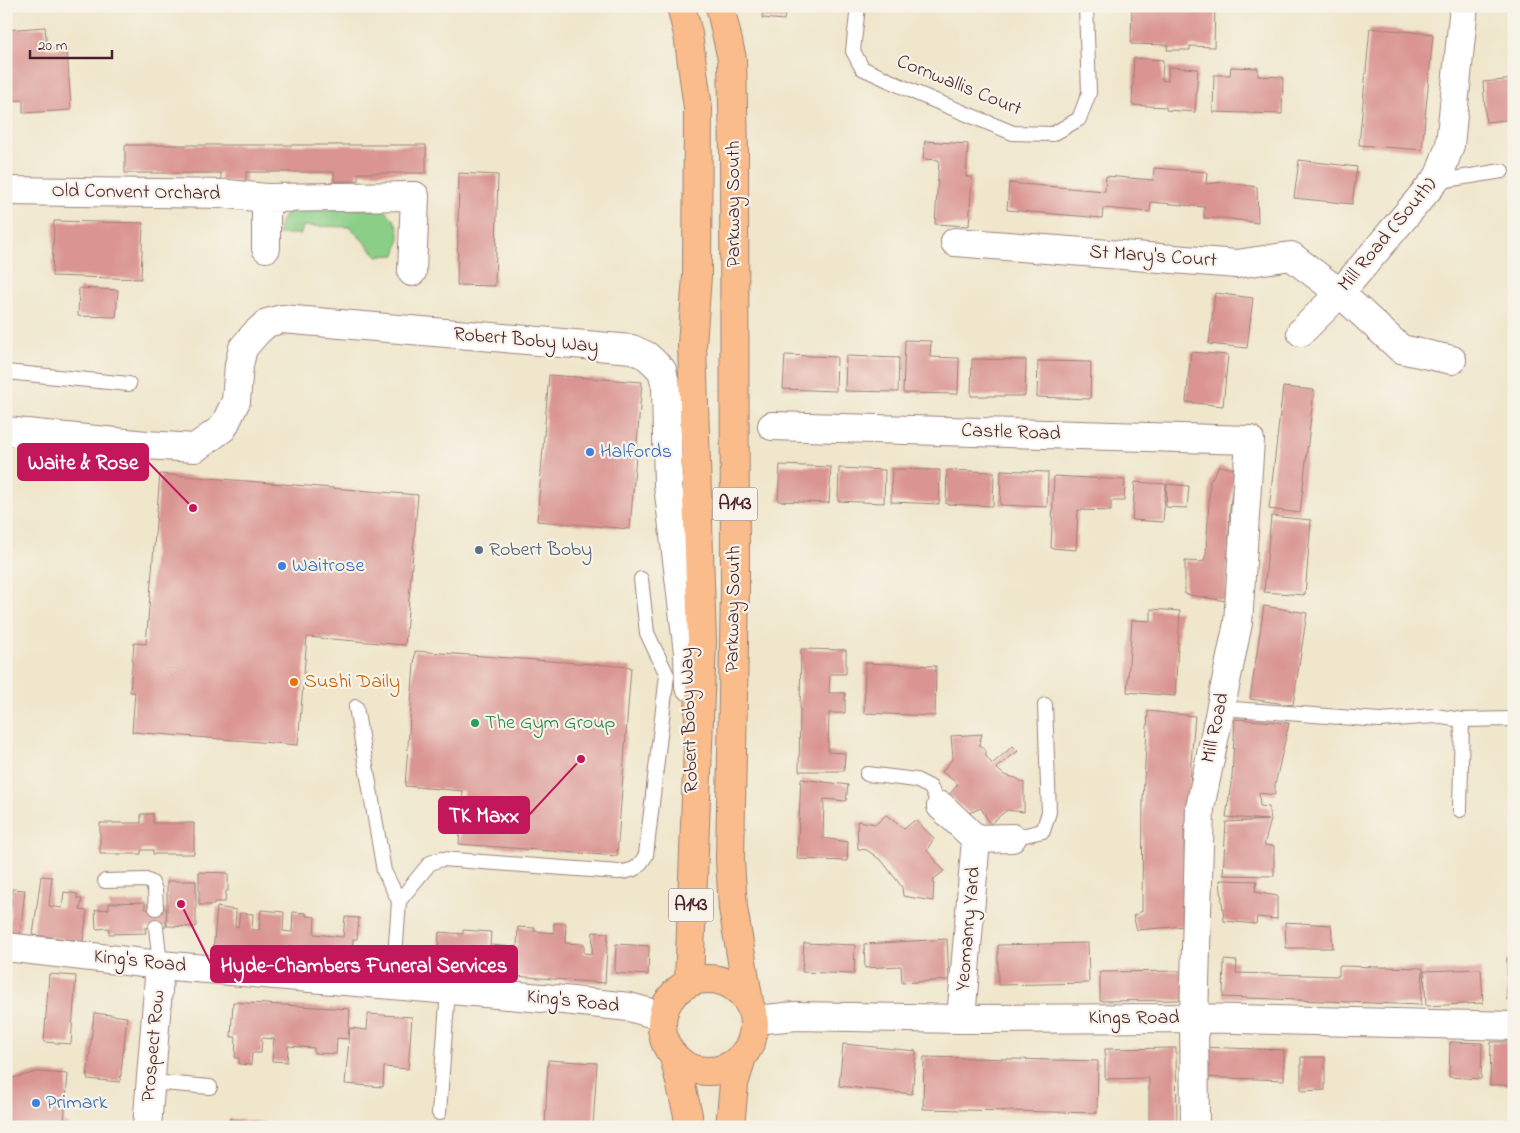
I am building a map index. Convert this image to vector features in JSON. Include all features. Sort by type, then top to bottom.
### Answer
[{"type":"main road","name":"Parkway South","points":[[681,6],[688,34],[698,108],[697,276],[692,345],[702,641],[689,982]]},
{"type":"main road","name":"Parkway South","points":[[720,6],[732,59],[734,153],[735,588],[730,860],[733,908],[752,1011]]},
{"type":"main road","points":[[730,1127],[734,1084],[742,1057],[753,1040],[752,1011],[738,989],[722,981],[706,978],[689,982],[676,990],[667,1002],[662,1016],[662,1031],[666,1045],[674,1057],[686,1066],[700,1071],[716,1072],[730,1066],[742,1057]]},
{"type":"main road","points":[[674,1057],[688,1115],[688,1127]]},
{"type":"street","name":"Mill Road (South)","points":[[1301,332],[1340,293],[1439,176],[1450,145],[1464,6]]},
{"type":"street","name":"Old Convent Orchard","points":[[6,191],[228,194],[266,198],[415,196],[412,272]]},
{"type":"street","points":[[266,198],[266,248]]},
{"type":"street","name":"St Mary's Court","points":[[955,242],[1237,264],[1291,256],[1340,293],[1401,349],[1452,360]]},
{"type":"street","name":"Robert Boby Way","points":[[6,431],[195,448],[223,428],[236,400],[239,365],[243,348],[268,323],[282,319],[632,349],[647,356],[662,370],[666,387],[668,485],[688,652],[694,828]]},
{"type":"street","name":"Castle Road","points":[[772,426],[1250,440]]},
{"type":"street","name":"Mill Road","points":[[1195,1127],[1194,1018],[1200,808],[1238,623],[1250,440]]},
{"type":"street","name":"Yeomanry Yard","points":[[941,806],[976,838],[1012,838]]},
{"type":"street","name":"Yeomanry Yard","points":[[962,1020],[976,838]]},
{"type":"street","name":"King's Road","points":[[6,947],[160,966],[554,999],[629,1008],[662,1016]]},
{"type":"street","name":"Prospect Row","points":[[147,1127],[160,966]]},
{"type":"street","name":"Kings Road","points":[[752,1011],[796,1016],[962,1020],[1194,1018],[1514,1026]]},
{"type":"lane","name":"Cornwallis Court","points":[[858,6],[853,51],[862,68],[916,93],[1013,133],[1053,134],[1079,119],[1089,93],[1086,6]]},
{"type":"lane","points":[[1434,182],[1502,171]]},
{"type":"lane","points":[[6,372],[128,384]]},
{"type":"lane","points":[[399,901],[430,863],[442,859],[619,872],[632,871],[640,865],[646,856],[667,675],[647,633],[641,579]]},
{"type":"lane","points":[[1012,838],[1043,831],[1049,812],[1045,706]]},
{"type":"lane","points":[[356,707],[384,871],[399,901],[394,985]]},
{"type":"lane","points":[[1220,708],[1380,720],[1435,716],[1462,720],[1514,719]]},
{"type":"lane","points":[[1460,810],[1462,720]]},
{"type":"lane","points":[[867,774],[916,780],[930,786],[941,806]]},
{"type":"lane","points":[[105,882],[146,880],[152,883],[155,890],[156,908]]},
{"type":"lane","points":[[156,928],[160,966]]},
{"type":"lane","points":[[439,1113],[448,990]]},
{"type":"lane","points":[[151,1082],[210,1087]]},
{"type":"green space","points":[[384,209],[397,225],[399,241],[395,255],[377,256],[350,227],[303,226],[301,234],[277,234],[281,221],[290,210]]},
{"type":"building","points":[[763,6],[786,6],[784,20],[762,18]]},
{"type":"building","points":[[1179,6],[1215,6],[1214,47],[1190,46],[1190,50],[1167,50],[1168,45],[1131,44],[1132,7],[1179,8]]},
{"type":"building","points":[[45,27],[47,49],[67,48],[71,110],[23,113],[23,100],[6,101],[6,30]]},
{"type":"building","points":[[1370,28],[1433,34],[1422,150],[1359,145]]},
{"type":"building","points":[[1134,58],[1163,60],[1162,80],[1168,81],[1168,67],[1198,69],[1195,112],[1166,110],[1166,107],[1132,105]]},
{"type":"building","points":[[1231,67],[1258,68],[1258,76],[1283,77],[1282,114],[1213,112],[1214,75],[1230,75]]},
{"type":"building","points":[[1514,79],[1514,119],[1486,122],[1483,82]]},
{"type":"building","points":[[925,141],[968,144],[966,177],[972,177],[969,226],[935,224],[939,160],[923,159]]},
{"type":"building","points":[[125,145],[426,145],[426,173],[358,173],[358,181],[334,181],[334,172],[246,172],[246,181],[221,181],[221,173],[125,173]]},
{"type":"building","points":[[1299,160],[1357,167],[1352,204],[1294,198]]},
{"type":"building","points":[[1154,168],[1207,172],[1206,184],[1224,182],[1257,187],[1258,223],[1225,218],[1204,218],[1204,207],[1151,202],[1150,212],[1103,208],[1102,218],[1007,210],[1009,183],[1105,191],[1106,176],[1153,180]]},
{"type":"building","points":[[459,173],[498,175],[495,286],[457,285]]},
{"type":"building","points":[[54,221],[143,223],[141,279],[52,276]]},
{"type":"building","points":[[79,288],[118,290],[116,317],[78,316]]},
{"type":"building","points":[[1215,293],[1253,298],[1247,348],[1209,344]]},
{"type":"building","points":[[905,340],[931,341],[930,357],[959,358],[958,394],[903,393]]},
{"type":"building","points":[[1191,352],[1228,355],[1223,406],[1186,402]]},
{"type":"building","points":[[785,355],[837,357],[836,391],[783,389]]},
{"type":"building","points":[[846,356],[899,358],[898,392],[845,391]]},
{"type":"building","points":[[972,359],[1026,360],[1025,396],[971,396]]},
{"type":"building","points":[[1038,361],[1091,362],[1090,399],[1037,397]]},
{"type":"building","name":"Halfords","points":[[549,375],[642,382],[630,529],[537,521]]},
{"type":"building","points":[[1283,387],[1314,390],[1300,513],[1269,509]]},
{"type":"building","points":[[780,465],[831,467],[829,503],[778,501]]},
{"type":"building","points":[[1219,466],[1235,469],[1230,507],[1226,601],[1185,594],[1185,561],[1203,562],[1206,555],[1210,481]]},
{"type":"building","points":[[839,468],[885,470],[884,503],[838,501]]},
{"type":"building","points":[[892,469],[940,470],[939,504],[891,502]]},
{"type":"building","points":[[947,470],[994,472],[993,506],[946,504]]},
{"type":"building","points":[[1001,470],[1048,472],[1047,507],[1000,505]]},
{"type":"building","name":"Waitrose","points":[[160,474],[418,495],[405,645],[307,637],[298,745],[132,732],[135,692],[130,692],[134,643],[146,644]]},
{"type":"building","points":[[1054,476],[1125,480],[1124,501],[1111,501],[1111,511],[1078,510],[1076,550],[1051,548]]},
{"type":"building","points":[[1135,482],[1166,484],[1163,522],[1132,520]]},
{"type":"building","points":[[1167,484],[1189,486],[1187,508],[1166,507]]},
{"type":"building","points":[[1271,516],[1311,520],[1305,595],[1264,592]]},
{"type":"building","points":[[1264,606],[1307,613],[1293,705],[1250,699]]},
{"type":"building","points":[[1151,609],[1180,611],[1175,696],[1127,692],[1132,620],[1151,621]]},
{"type":"building","points":[[801,649],[846,650],[846,674],[830,674],[829,693],[845,693],[845,713],[829,713],[828,752],[845,753],[844,771],[799,771]]},
{"type":"building","points":[[415,651],[631,667],[617,856],[459,844],[463,791],[405,786]]},
{"type":"building","points":[[865,663],[936,666],[935,716],[864,713]]},
{"type":"building","points":[[1148,711],[1195,716],[1190,799],[1184,828],[1185,926],[1137,930],[1133,916],[1142,911],[1143,799]]},
{"type":"building","points":[[1235,719],[1289,723],[1275,785],[1275,795],[1259,793],[1260,806],[1269,807],[1271,820],[1264,845],[1274,846],[1274,876],[1223,875],[1226,822],[1269,820],[1226,817],[1232,777]]},
{"type":"building","points":[[982,734],[979,745],[986,751],[986,756],[992,764],[1013,746],[1018,751],[996,768],[1004,775],[1016,778],[1024,783],[1024,812],[1007,810],[990,824],[981,808],[969,813],[949,795],[958,784],[942,772],[953,758],[951,736]]},
{"type":"building","points":[[801,779],[848,785],[846,801],[824,799],[823,838],[848,842],[847,861],[797,859]]},
{"type":"building","points":[[141,814],[153,814],[153,823],[194,823],[194,854],[153,854],[153,850],[141,850],[141,854],[100,854],[100,823],[141,823]]},
{"type":"building","points":[[886,815],[904,829],[915,820],[934,838],[927,850],[944,871],[934,879],[933,901],[903,896],[902,887],[882,861],[867,850],[858,849],[857,821],[876,824]]},
{"type":"building","points":[[199,872],[228,873],[228,891],[226,891],[225,902],[214,902],[214,905],[199,905]]},
{"type":"building","points":[[41,876],[52,877],[49,906],[62,908],[64,892],[77,894],[77,898],[82,899],[80,910],[87,911],[83,941],[33,935]]},
{"type":"building","points":[[1220,880],[1257,881],[1255,892],[1277,896],[1277,919],[1257,917],[1256,924],[1224,921]]},
{"type":"building","points":[[167,881],[196,881],[196,927],[167,926]]},
{"type":"building","points":[[12,889],[25,890],[20,934],[9,932]]},
{"type":"building","points":[[145,902],[145,909],[166,908],[166,927],[145,928],[146,933],[109,934],[109,928],[96,929],[95,910],[109,909],[109,903]]},
{"type":"building","points":[[217,907],[236,910],[235,926],[238,927],[240,913],[253,914],[252,930],[259,930],[261,910],[284,912],[283,931],[292,932],[293,912],[306,913],[306,916],[315,917],[314,934],[343,937],[345,917],[359,918],[357,939],[353,939],[351,965],[213,952]]},
{"type":"building","points":[[1285,922],[1331,925],[1333,948],[1286,948]]},
{"type":"building","points":[[554,923],[566,923],[565,943],[584,944],[584,953],[592,954],[593,932],[608,933],[605,983],[437,970],[439,932],[463,934],[463,930],[491,932],[490,945],[517,947],[518,927],[535,928],[534,931],[554,933]]},
{"type":"building","points":[[947,939],[949,980],[902,983],[901,966],[865,968],[864,944]]},
{"type":"building","points":[[804,943],[855,945],[854,974],[802,972]]},
{"type":"building","points":[[1088,943],[1089,983],[998,985],[998,945]]},
{"type":"building","points":[[616,944],[649,946],[648,975],[615,973]]},
{"type":"building","points":[[1507,958],[1514,958],[1514,1000],[1507,1000]]},
{"type":"building","points":[[1224,960],[1237,961],[1236,973],[1339,976],[1339,966],[1423,968],[1421,1005],[1223,997]]},
{"type":"building","points":[[1481,969],[1483,1003],[1426,1006],[1424,971]]},
{"type":"building","points":[[1185,971],[1185,1000],[1100,1001],[1100,972]]},
{"type":"building","points":[[49,974],[76,976],[71,1044],[44,1042]]},
{"type":"building","points":[[233,1002],[350,1009],[348,1039],[337,1038],[336,1054],[314,1053],[314,1048],[288,1046],[287,1062],[272,1061],[274,1039],[262,1038],[261,1053],[252,1053],[251,1065],[239,1064],[239,1058],[235,1058],[236,1037],[231,1037]]},
{"type":"building","points":[[94,1013],[127,1017],[120,1082],[87,1079]]},
{"type":"building","points":[[368,1014],[412,1017],[408,1069],[384,1067],[383,1087],[345,1084],[350,1028],[367,1030]]},
{"type":"building","points":[[1450,1042],[1482,1043],[1481,1079],[1449,1077]]},
{"type":"building","points":[[1491,1042],[1514,1042],[1514,1085],[1490,1085]]},
{"type":"building","points":[[843,1044],[916,1051],[912,1094],[839,1086]]},
{"type":"building","points":[[1200,1047],[1284,1050],[1284,1080],[1199,1077]]},
{"type":"building","points":[[1176,1048],[1177,1127],[1149,1127],[1149,1078],[1105,1079],[1105,1049]]},
{"type":"building","points":[[924,1057],[1098,1061],[1097,1113],[923,1109]]},
{"type":"building","points":[[1301,1057],[1325,1057],[1325,1090],[1301,1091]]},
{"type":"building","points":[[548,1060],[597,1063],[593,1127],[545,1127]]},
{"type":"building","name":"Primark","points":[[37,1072],[68,1074],[64,1122],[72,1127],[6,1127],[6,1080]]},
{"type":"building","points":[[229,1119],[282,1124],[281,1127],[229,1127]]},
{"type":"building","points":[[1303,1123],[1363,1125],[1363,1127],[1303,1127]]},
{"type":"building","points":[[384,1124],[411,1125],[411,1127],[384,1127]]},
{"type":"building","points":[[1383,1124],[1410,1125],[1410,1127],[1383,1127]]},
{"type":"place","name":"Halfords","points":[[590,452]]},
{"type":"place","name":"Waite & Rose","points":[[193,508]]},
{"type":"place","name":"Robert Boby","points":[[479,550]]},
{"type":"place","name":"Waitrose","points":[[282,566]]},
{"type":"place","name":"Sushi Daily","points":[[294,682]]},
{"type":"place","name":"The Gym Group","points":[[475,723]]},
{"type":"place","name":"TK Maxx","points":[[581,759]]},
{"type":"place","name":"Hyde-Chambers Funeral Services","points":[[181,904]]},
{"type":"place","name":"Primark","points":[[36,1103]]}]
